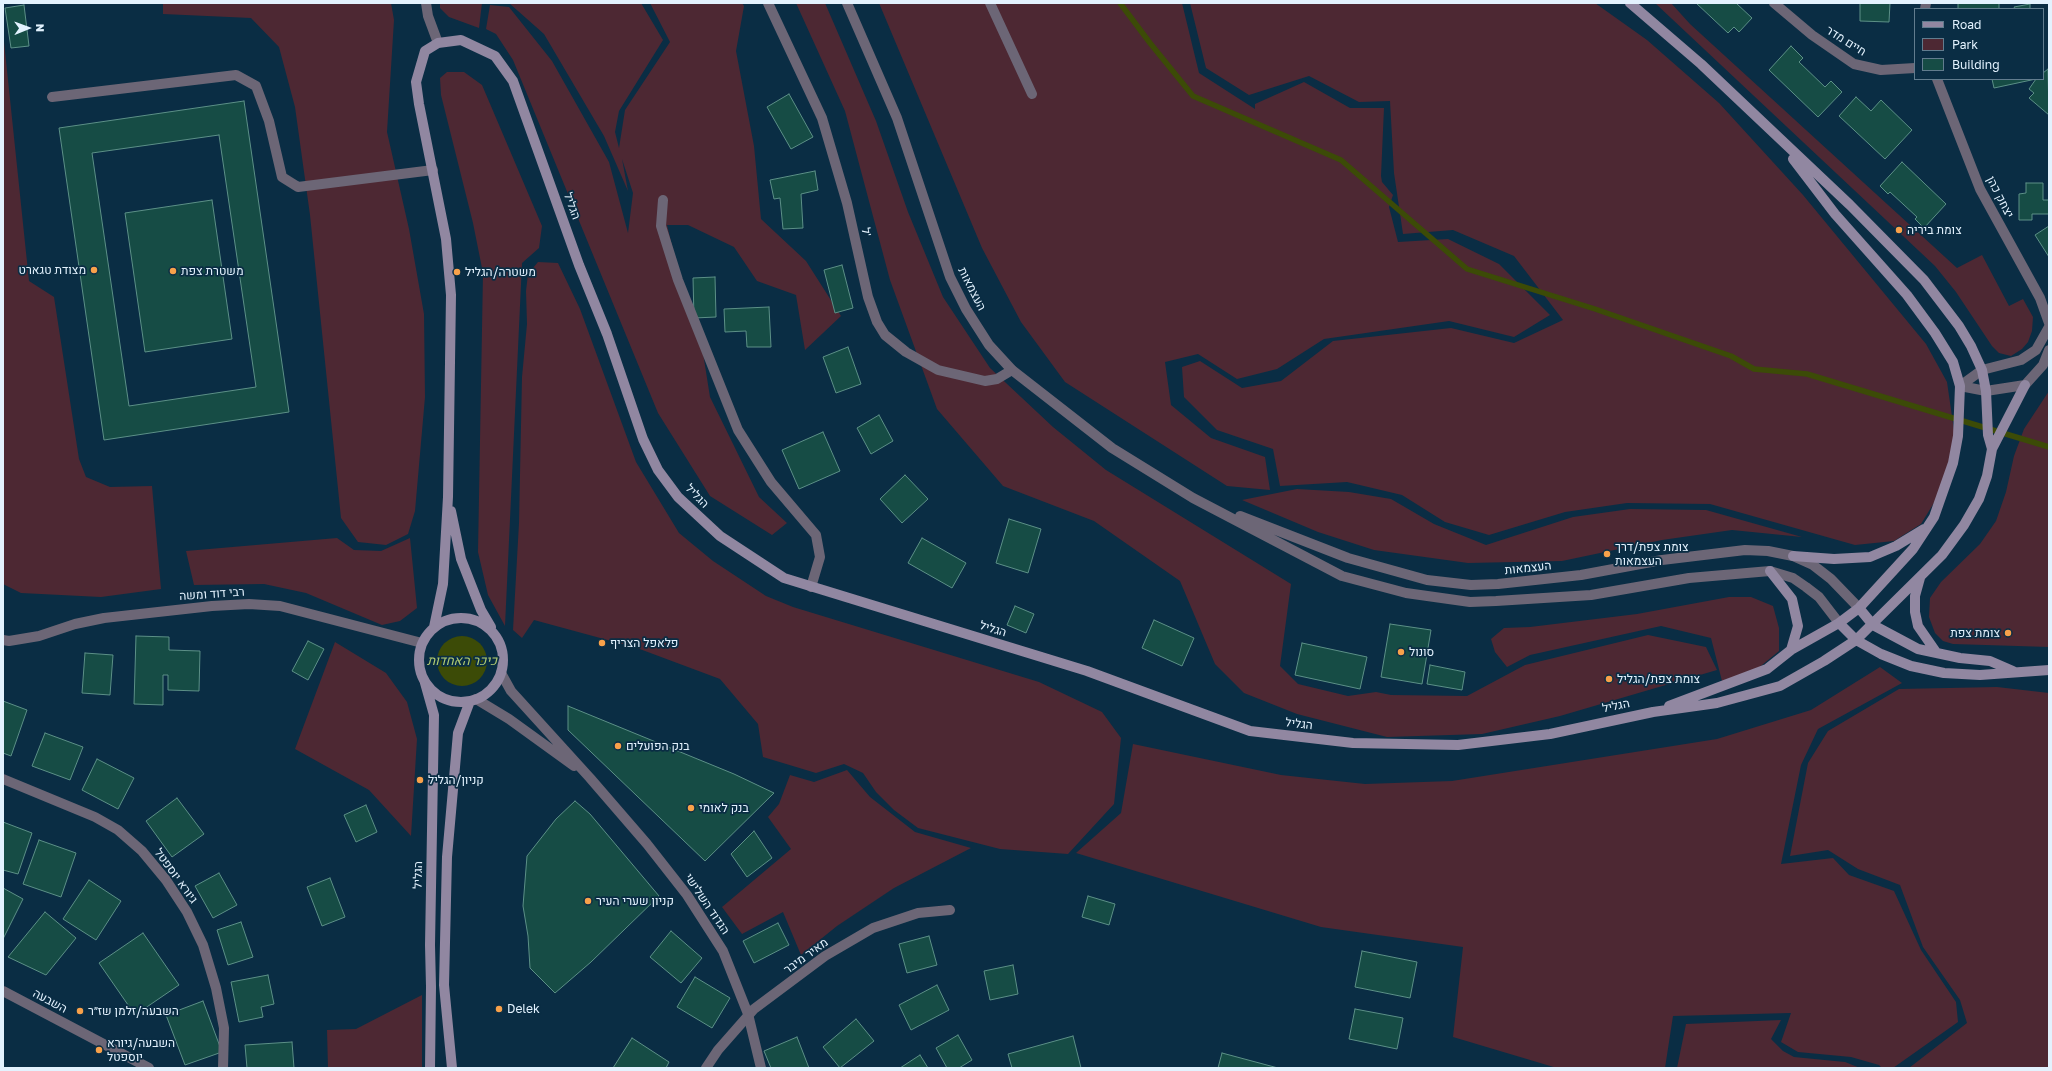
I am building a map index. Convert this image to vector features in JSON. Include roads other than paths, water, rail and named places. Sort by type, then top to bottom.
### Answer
[{"type":"main road","points":[[1630,3],[1701,64],[1776,137],[1850,205],[1924,280],[1959,326],[1972,346],[1982,370],[1986,391],[1988,435],[1992,449]]},
{"type":"main road","name":"הגליל","points":[[438,43],[461,40],[495,56],[513,80],[579,265],[607,334],[643,439],[658,470],[678,497],[720,536],[784,578],[1087,671],[1250,731],[1353,743],[1458,745],[1550,734],[1653,712],[1717,703],[1780,686],[1824,661],[1856,640],[1873,625],[1942,555],[1964,525],[1979,499],[1987,476],[1992,449]]},
{"type":"main road","points":[[434,627],[443,584],[448,497],[451,295],[446,239],[416,82],[425,51],[438,43]]},
{"type":"main road","name":"הגליל","points":[[1653,712],[1767,669],[1791,650],[1839,623],[1859,608],[1912,549],[1928,526],[1934,516],[1944,491],[1953,463],[1958,436],[1960,386],[1953,362],[1935,333],[1908,295],[1835,214],[1776,137]]},
{"type":"main road","points":[[1992,449],[2025,385]]},
{"type":"main road","points":[[448,497],[461,559],[481,610],[500,642],[503,654],[501,673],[496,684],[492,689],[473,700],[460,703],[447,700],[434,693],[425,683],[420,670],[418,656],[422,642],[434,627],[440,622],[453,618],[467,617],[481,622],[492,630]]},
{"type":"main road","points":[[1793,556],[1851,560],[1870,557],[1896,546],[1928,526]]},
{"type":"main road","points":[[1770,571],[1792,599],[1798,626],[1791,650]]},
{"type":"main road","points":[[1920,577],[1915,596],[1916,619],[1918,626],[1936,652]]},
{"type":"main road","points":[[1859,608],[1873,625],[1918,649],[1960,658],[1990,661],[2015,672]]},
{"type":"main road","points":[[1839,623],[1856,640],[1881,654],[1912,666],[1944,673],[1980,675],[2049,670]]},
{"type":"main road","name":"הגליל","points":[[425,683],[434,715],[430,945],[430,1068]]},
{"type":"main road","points":[[452,1068],[444,985],[447,857],[458,733],[473,700]]},
{"type":"street","points":[[426,3],[428,16],[438,43]]},
{"type":"street","name":"ל'","points":[[768,3],[822,118],[847,203],[855,247],[868,297],[877,322],[885,335],[906,352],[938,370],[985,381],[997,379],[1012,370]]},
{"type":"street","name":"העצמאות","points":[[847,3],[897,118],[950,277],[966,309],[989,345],[1012,370],[1112,448],[1193,498],[1342,576],[1406,593],[1470,602],[1591,595],[1689,578],[1770,571],[1793,578],[1806,587],[1819,597],[1839,623]]},
{"type":"street","points":[[990,3],[1032,94]]},
{"type":"street","name":"חיים מדר","points":[[1774,3],[1812,35],[1854,64],[1881,70],[1914,68]]},
{"type":"street","points":[[52,97],[236,75],[256,86],[269,121],[282,177],[298,187],[433,170]]},
{"type":"street","name":"יצחק כהן","points":[[1937,80],[1980,189],[2040,298],[2049,323]]},
{"type":"street","points":[[663,200],[661,226],[678,280],[738,430],[771,482],[816,535],[820,557],[811,587]]},
{"type":"street","points":[[1960,386],[1982,370],[2021,360],[2036,350],[2049,327]]},
{"type":"street","points":[[1960,386],[1986,391],[2025,385],[2043,365],[2049,350]]},
{"type":"street","name":"העצמאות","points":[[1193,498],[1348,558],[1427,580],[1459,584],[1498,584],[1573,576],[1662,560],[1745,550],[1793,556],[1813,565],[1830,578],[1859,608]]},
{"type":"street","name":"רבי דוד ומשה","points":[[3,640],[9,641],[39,636],[75,624],[104,618],[212,606],[249,604],[280,606],[422,642]]},
{"type":"street","name":"הגדוד השלישי","points":[[501,673],[511,691],[590,778],[647,844],[687,895],[723,951],[748,1014],[761,1068]]},
{"type":"street","name":"הגדוד השלישי","points":[[473,700],[509,719],[590,778]]},
{"type":"street","name":"גיורא יוספטל","points":[[3,779],[95,817],[118,830],[142,851],[166,880],[190,918],[203,945],[212,974],[224,1028],[223,1068]]},
{"type":"street","name":"מאיר מיבר","points":[[706,1068],[718,1050],[748,1014],[825,956],[873,928],[918,912],[950,910]]},
{"type":"street","name":"השבעה","points":[[3,991],[149,1068]]},
{"type":"water","name":"כיכר האחדות","points":[[457,636],[467,636],[480,643],[487,656],[487,666],[480,679],[467,686],[457,686],[448,682],[441,675],[437,666],[437,656],[441,647],[448,640]]},
{"type":"waterway","points":[[1120,3],[1193,96],[1341,160],[1467,269],[1595,309],[1731,356],[1754,369],[1807,374],[2049,447]]},
{"type":"place","name":"צומת ביריה","points":[[1899,230]]},
{"type":"place","name":"מצודת טגארט","points":[[94,270]]},
{"type":"place","name":"משטרת צפת","points":[[173,271]]},
{"type":"place","name":"משטרה/הגליל","points":[[457,272]]},
{"type":"place","name":"צומת צפת/דרך העצמאות","points":[[1607,554]]},
{"type":"place","name":"צומת צפת","points":[[2008,633]]},
{"type":"place","name":"פלאפל הצריף","points":[[602,643]]},
{"type":"place","name":"סונול","points":[[1401,652]]},
{"type":"place","name":"צומת צפת/הגליל","points":[[1609,679]]},
{"type":"place","name":"בנק הפועלים","points":[[618,746]]},
{"type":"place","name":"קניון/הגליל","points":[[420,780]]},
{"type":"place","name":"בנק לאומי","points":[[691,808]]},
{"type":"place","name":"קניון שערי העיר","points":[[588,901]]},
{"type":"place","name":"Delek","points":[[499,1009]]},
{"type":"place","name":"השבעה/זלמן שז״ר","points":[[80,1011]]},
{"type":"place","name":"השבעה/גיורא יוספטל","points":[[99,1050]]}]
